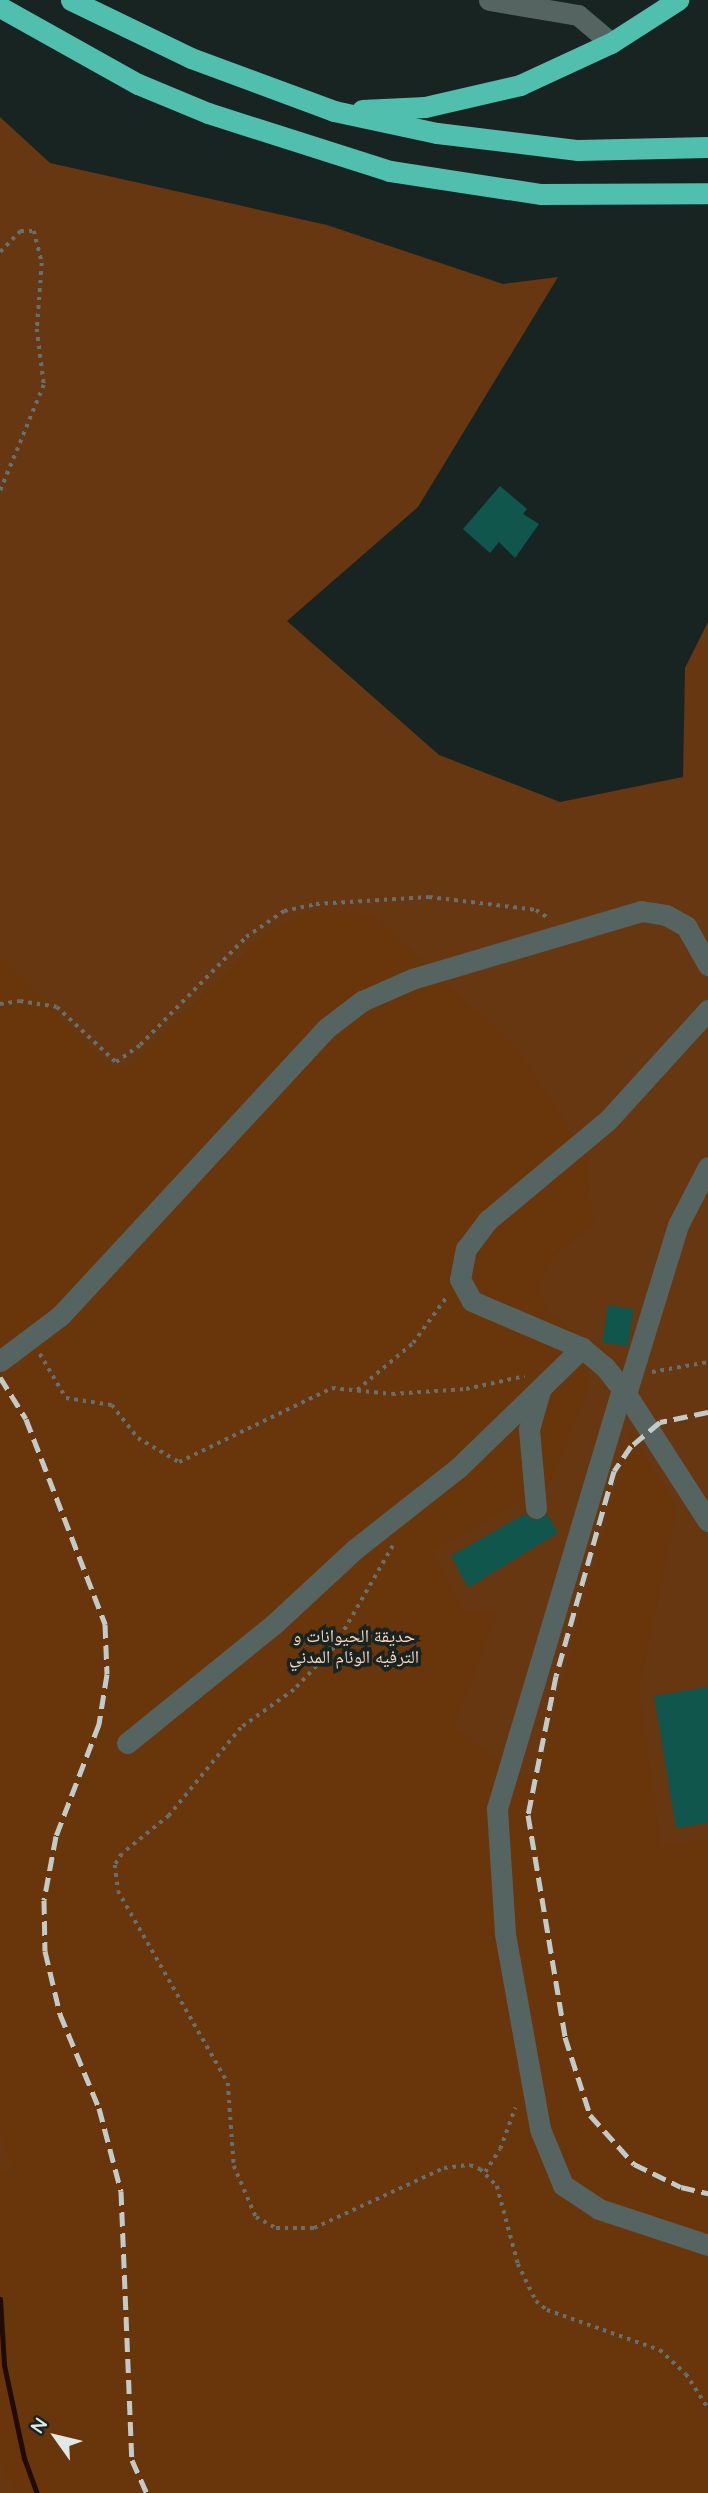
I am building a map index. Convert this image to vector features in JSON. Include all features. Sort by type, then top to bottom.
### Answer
[{"type":"highway","points":[[71,0],[191,58],[334,111],[437,133],[578,150],[708,148]]},
{"type":"highway","points":[[334,111],[425,107],[478,98],[556,71],[611,43],[678,0]]},
{"type":"highway","points":[[0,7],[138,84],[208,113],[390,171],[541,194],[708,192]]},
{"type":"street","points":[[489,0],[578,15],[611,43]]},
{"type":"street","points":[[0,1361],[32,1339],[79,1296],[328,1027],[362,1001],[412,979],[641,911],[666,915],[686,926],[708,965]]},
{"type":"street","points":[[708,1010],[608,1120],[488,1220],[466,1250],[460,1279],[472,1301],[582,1348],[624,1391],[708,1521]]},
{"type":"street","points":[[708,1167],[678,1225],[624,1391],[497,1809],[505,1934],[540,2129],[563,2185],[599,2209],[708,2245]]},
{"type":"street","points":[[127,1743],[404,1510],[458,1468],[582,1348]]},
{"type":"street","points":[[536,1508],[529,1429],[541,1389]]},
{"type":"path","points":[[0,252],[20,231],[34,231],[42,262],[37,329],[44,385],[0,492]]},
{"type":"path","points":[[0,1004],[20,1002],[57,1007],[116,1062],[140,1045],[246,937],[284,911],[316,904],[429,897],[536,910],[569,932]]},
{"type":"path","points":[[356,1390],[413,1343],[460,1279]]},
{"type":"path","points":[[32,1339],[66,1398],[112,1405],[138,1438],[179,1462],[332,1388],[392,1394],[467,1389],[561,1368]]},
{"type":"path","points":[[624,1391],[646,1374],[708,1362]]},
{"type":"path","points":[[404,1510],[388,1558],[334,1648],[294,1690],[241,1728],[169,1816],[122,1854],[113,1877],[123,1905],[228,2083],[234,2166],[256,2217],[276,2228],[314,2228],[444,2168],[470,2165],[485,2172],[498,2186],[518,2264],[536,2301],[547,2310],[660,2350],[686,2374],[708,2408]]},
{"type":"path","points":[[485,2172],[500,2149],[518,2101]]},
{"type":"green space","name":"حديقة الحيوانات و الترفيه الوئام المدني","points":[[0,117],[50,163],[327,225],[503,284],[558,277],[418,507],[287,621],[439,755],[560,802],[683,777],[685,668],[708,622],[708,2493],[0,2493]]},
{"type":"green space","name":"حديقة الحيوانات و الترفيه الوئام المدني","points":[[307,912],[373,915],[520,1052],[585,1154],[593,1224],[552,1257],[537,1291],[547,1310],[575,1334],[590,1359],[590,1384],[549,1485],[431,1551],[464,1611],[498,1610],[453,1728],[534,1784],[631,1432],[677,1509],[639,1690],[661,1846],[708,1840],[708,2493],[16,2493],[0,2462],[0,2169],[16,2177],[0,2132],[0,956],[114,1072],[135,1062],[267,933]]},
{"type":"building","points":[[500,486],[527,509],[523,514],[539,524],[515,558],[499,542],[490,553],[463,529]]},
{"type":"building","points":[[608,1305],[634,1309],[628,1347],[602,1343]]},
{"type":"building","points":[[525,1514],[536,1521],[547,1514],[558,1533],[468,1588],[451,1556]]},
{"type":"building","points":[[708,1687],[708,1823],[676,1828],[654,1696]]},
{"type":"waterway","points":[[0,2299],[4,2365],[24,2458],[37,2493]]},
{"type":"railway","points":[[0,1377],[26,1419],[105,1624],[107,1674],[99,1724],[56,1836],[44,1900],[45,1951],[60,2014],[99,2108],[121,2191],[132,2460],[147,2493]]},
{"type":"railway","points":[[708,1412],[660,1422],[631,1446],[614,1471],[556,1676],[528,1815],[565,2037],[590,2115],[634,2164],[681,2187],[708,2193]]}]
